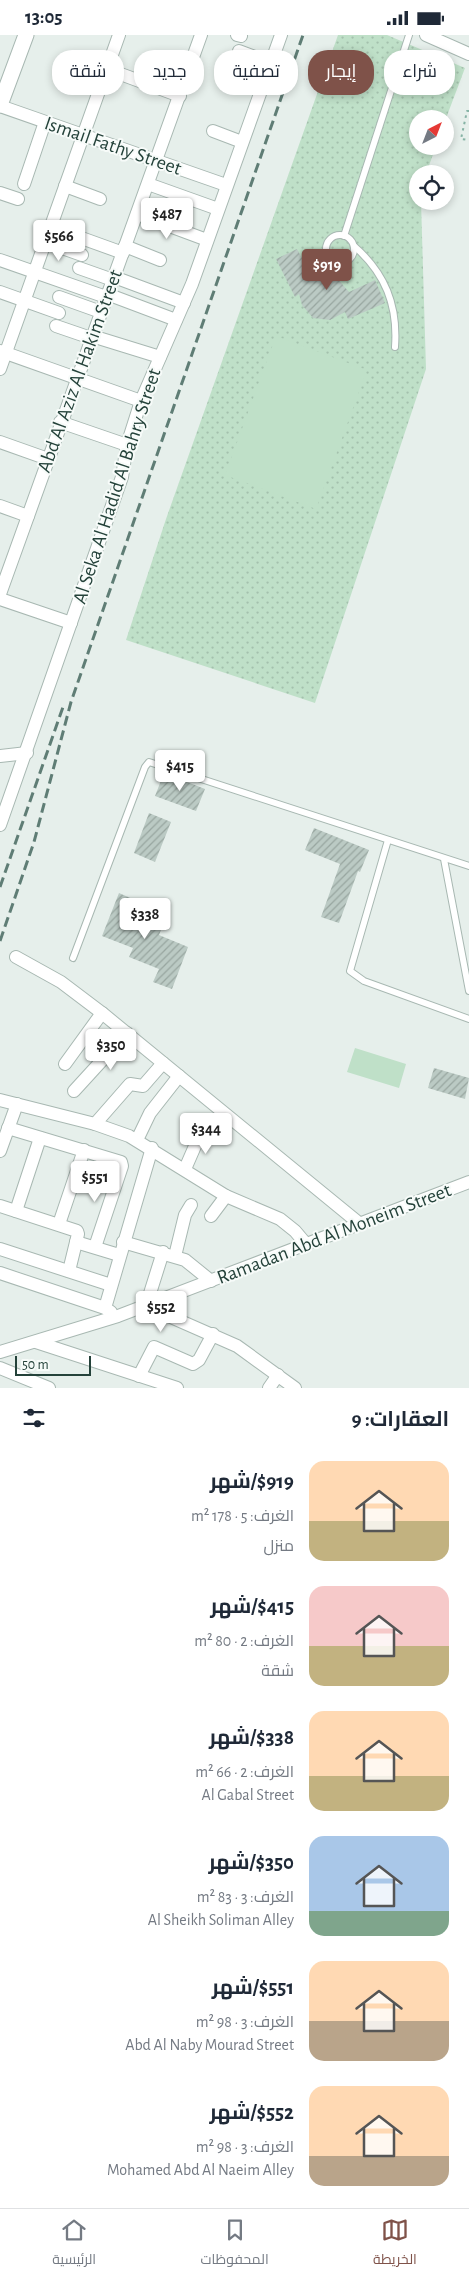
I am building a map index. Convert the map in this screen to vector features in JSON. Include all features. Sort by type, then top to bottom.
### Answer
[{"type":"street","points":[[0,106],[26,35]]},
{"type":"street","points":[[114,50],[120,35]]},
{"type":"street","name":"Abd Al Aziz Al Hakim Street","points":[[0,594],[60,422],[202,35]]},
{"type":"street","name":"Al Seka Al Hadid Al Bahry Street","points":[[276,50],[281,35]]},
{"type":"street","points":[[426,35],[469,54]]},
{"type":"street","points":[[124,75],[180,96]]},
{"type":"street","points":[[0,369],[3,352],[25,301],[98,95]]},
{"type":"street","name":"Al Seka Al Hadid Al Bahry Street","points":[[0,825],[122,477],[127,445],[141,401],[184,303],[259,95]]},
{"type":"street","name":"Ismail Fathy Street","points":[[0,106],[226,185]]},
{"type":"street","points":[[24,184],[45,122]]},
{"type":"street","points":[[212,131],[242,142]]},
{"type":"street","points":[[148,184],[218,209]]},
{"type":"street","points":[[65,186],[100,199]]},
{"type":"street","points":[[0,193],[18,199]]},
{"type":"street","points":[[137,214],[207,240]]},
{"type":"street","points":[[51,227],[160,260]]},
{"type":"street","points":[[46,242],[113,279],[184,303]]},
{"type":"street","points":[[0,260],[176,320]]},
{"type":"street","points":[[0,292],[59,313]]},
{"type":"street","points":[[59,297],[101,313]]},
{"type":"street","points":[[56,326],[160,357]]},
{"type":"street","points":[[3,352],[141,401]]},
{"type":"street","points":[[60,422],[127,445]]},
{"type":"street","points":[[0,442],[48,459]]},
{"type":"street","points":[[0,506],[28,516]]},
{"type":"street","points":[[0,599],[71,623]]},
{"type":"street","points":[[0,757],[26,753]]},
{"type":"street","points":[[16,957],[61,981],[360,1224]]},
{"type":"street","points":[[65,1064],[102,1013]]},
{"type":"street","points":[[74,1091],[127,1033]]},
{"type":"street","points":[[95,1124],[130,1084],[143,1086],[163,1063]]},
{"type":"street","points":[[137,1140],[159,1101],[179,1076]]},
{"type":"street","points":[[0,1100],[95,1124],[137,1140],[226,1196],[280,1219],[295,1231],[306,1244]]},
{"type":"street","points":[[0,1151],[17,1104]]},
{"type":"street","points":[[8,1128],[122,1163],[95,1247]]},
{"type":"street","points":[[184,1169],[202,1130]]},
{"type":"street","points":[[16,1211],[40,1138]]},
{"type":"street","points":[[105,1308],[119,1255],[152,1148]]},
{"type":"street","points":[[60,1224],[84,1151]]},
{"type":"street","name":"Ramadan Abd Al Moneim Street","points":[[0,1352],[146,1306],[469,1182]]},
{"type":"street","points":[[211,1216],[226,1196]]},
{"type":"street","points":[[191,1205],[146,1306],[214,1334],[237,1346],[295,1388]]},
{"type":"street","points":[[0,1206],[77,1231],[69,1271]]},
{"type":"street","points":[[76,1242],[119,1255]]},
{"type":"street","points":[[123,1242],[169,1254],[194,1266],[211,1281]]},
{"type":"street","points":[[0,1249],[111,1285]]},
{"type":"street","points":[[0,1273],[105,1308],[118,1316]]},
{"type":"street","points":[[142,1380],[154,1347],[193,1364],[197,1362],[214,1334]]},
{"type":"street","points":[[36,1342],[142,1380],[177,1388]]},
{"type":"street","points":[[0,1368],[49,1388]]},
{"type":"street","points":[[269,1388],[278,1375]]},
{"type":"lane","points":[[344,235],[409,35]]},
{"type":"lane","points":[[354,246],[351,258],[345,262],[332,261],[326,249],[327,243],[332,238],[344,235],[350,239],[354,246],[376,269],[388,291],[395,314],[395,347]]},
{"type":"lane","points":[[73,958],[145,767],[149,762],[469,866]]},
{"type":"lane","points":[[388,840],[350,971],[358,978],[469,1019]]},
{"type":"lane","points":[[444,859],[469,991]]},
{"type":"path","points":[[469,111],[467,111],[461,139],[469,140]]},
{"type":"green space","points":[[338,35],[387,35],[422,50],[384,50],[384,95],[455,95],[449,110],[409,110],[409,155],[433,155],[429,165],[409,165],[409,210],[421,210],[426,369],[315,703],[126,640],[166,519],[317,95],[374,95],[374,50],[333,50]]},
{"type":"green space","points":[[455,64],[465,68],[455,94]]},
{"type":"green space","points":[[276,336],[367,370],[316,509],[225,475]]},
{"type":"green space","points":[[355,1048],[406,1064],[399,1088],[347,1072]]},
{"type":"building","points":[[297,249],[311,276],[321,273],[336,277],[349,292],[375,280],[385,303],[348,319],[345,312],[330,320],[313,318],[302,305],[299,294],[295,297],[276,259]]},
{"type":"building","points":[[164,773],[205,789],[196,811],[155,796]]},
{"type":"building","points":[[149,813],[171,822],[155,862],[134,853]]},
{"type":"building","points":[[314,828],[369,850],[360,872],[358,871],[339,923],[321,917],[340,864],[305,850]]},
{"type":"building","points":[[119,893],[137,901],[134,910],[164,922],[159,935],[188,947],[172,989],[153,982],[159,969],[129,957],[133,948],[102,936]]},
{"type":"building","points":[[434,1068],[469,1078],[465,1099],[428,1088]]},
{"type":"railway","points":[[0,941],[34,842],[71,702],[303,35]]},
{"type":"railway","points":[[0,887],[63,707]]}]
